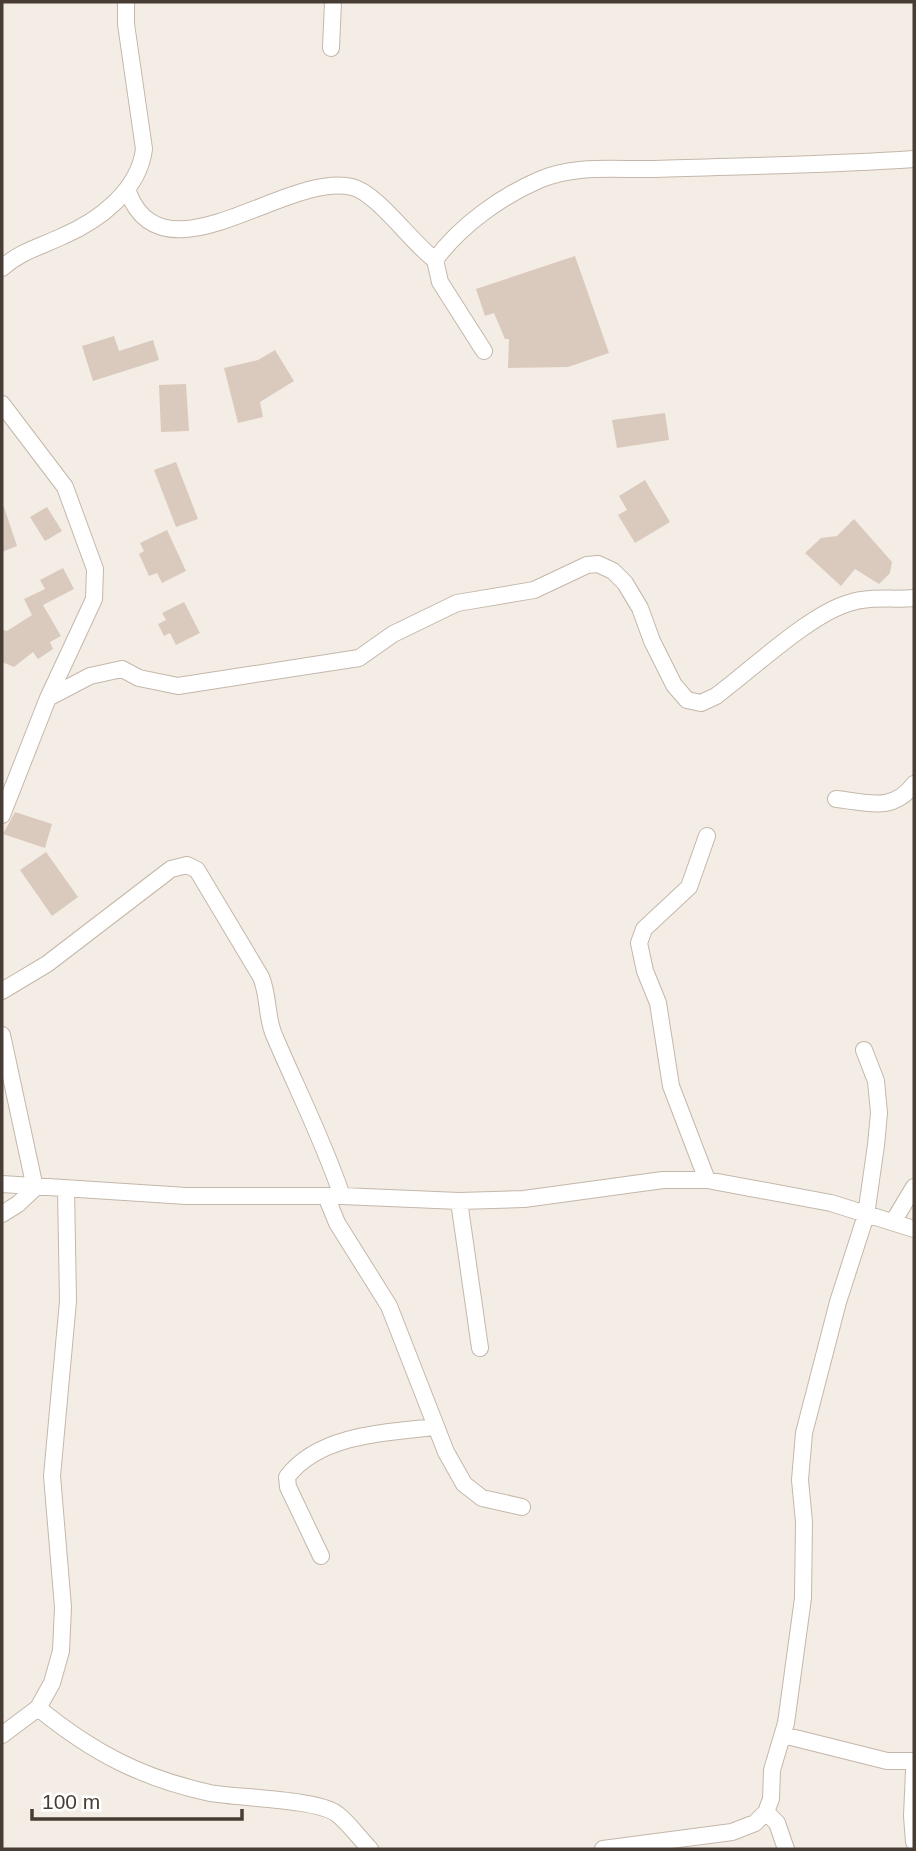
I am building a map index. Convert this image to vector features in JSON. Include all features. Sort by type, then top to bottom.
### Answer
[{"type":"street","points":[[2,268],[21,252],[65,236],[128,192],[142,164],[144,149],[125,24],[126,2]]},
{"type":"street","points":[[331,48],[333,2]]},
{"type":"street","points":[[435,260],[447,244],[492,206],[540,180],[579,169],[760,163],[834,165],[914,159]]},
{"type":"street","points":[[128,192],[134,208],[149,223],[161,230],[187,229],[229,219],[275,201],[334,184],[356,187],[379,204],[420,248],[435,260],[440,282],[484,351]]},
{"type":"street","points":[[2,404],[65,487],[95,569],[94,599],[48,698],[2,814]]},
{"type":"street","points":[[48,698],[90,676],[122,669],[139,678],[178,686],[359,658],[393,635],[457,603],[534,590],[587,565],[598,564],[614,571],[625,583],[640,608],[652,641],[674,685],[687,700],[701,703],[716,696],[806,627],[847,603],[866,599],[914,598]]},
{"type":"street","points":[[836,799],[886,804],[898,801],[914,784]]},
{"type":"street","points":[[707,836],[689,887],[643,929],[639,943],[645,971],[658,1003],[671,1086],[708,1180]]},
{"type":"street","points":[[2,991],[47,964],[171,869],[187,865],[197,870],[261,977],[267,992],[273,1033],[326,1147],[337,1223],[389,1306],[436,1427],[464,1484],[482,1498],[522,1507]]},
{"type":"street","points":[[2,1035],[35,1188]]},
{"type":"street","points":[[603,1849],[667,1845],[732,1832],[755,1823],[766,1812],[771,1799],[776,1749],[783,1735],[803,1598],[804,1522],[800,1480],[804,1433],[838,1303],[866,1215],[879,1113],[876,1080],[864,1050]]},
{"type":"street","points":[[2,1184],[186,1196],[334,1196],[459,1201],[524,1199],[663,1180],[708,1180],[792,1194],[914,1229]]},
{"type":"street","points":[[893,1222],[914,1187]]},
{"type":"street","points":[[2,1214],[18,1205],[35,1188]]},
{"type":"street","points":[[2,1735],[38,1708],[52,1683],[61,1651],[63,1607],[52,1476],[68,1301],[66,1189]]},
{"type":"street","points":[[459,1201],[480,1348]]},
{"type":"street","points":[[321,1556],[288,1487],[287,1477],[296,1465],[332,1445],[384,1432],[436,1427]]},
{"type":"street","points":[[38,1708],[81,1743],[125,1766],[211,1793],[253,1797],[335,1812],[370,1849]]},
{"type":"street","points":[[783,1735],[887,1761],[914,1761]]},
{"type":"street","points":[[914,1771],[914,1842]]},
{"type":"street","points":[[766,1812],[777,1822],[786,1849]]},
{"type":"building","points":[[575,256],[609,353],[568,367],[508,368],[509,339],[505,339],[494,313],[485,316],[476,289]]},
{"type":"building","points":[[114,336],[119,351],[153,340],[159,360],[93,381],[82,346]]},
{"type":"building","points":[[275,350],[294,381],[260,402],[263,417],[238,423],[224,368],[258,360]]},
{"type":"building","points":[[186,384],[189,431],[161,432],[159,385]]},
{"type":"building","points":[[665,413],[669,440],[617,448],[612,420]]},
{"type":"building","points":[[176,462],[198,519],[176,527],[154,470]]},
{"type":"building","points":[[645,480],[670,522],[635,543],[618,515],[627,510],[619,496]]},
{"type":"building","points":[[4,507],[17,546],[2,552],[2,508]]},
{"type":"building","points":[[47,507],[62,531],[45,541],[30,517]]},
{"type":"building","points":[[854,519],[892,562],[890,573],[879,584],[855,569],[841,586],[805,553],[821,538],[837,536]]},
{"type":"building","points":[[167,530],[186,571],[162,583],[157,573],[149,576],[139,554],[144,551],[140,543]]},
{"type":"building","points":[[63,568],[74,589],[43,605],[61,636],[50,642],[53,649],[38,659],[33,652],[14,667],[2,662],[2,630],[7,631],[32,615],[24,599],[45,589],[40,580]]},
{"type":"building","points":[[184,602],[200,633],[176,645],[170,633],[164,636],[158,624],[166,620],[162,613]]},
{"type":"building","points":[[15,812],[52,824],[45,848],[3,834]]},
{"type":"building","points":[[46,852],[78,897],[52,916],[20,870]]}]
